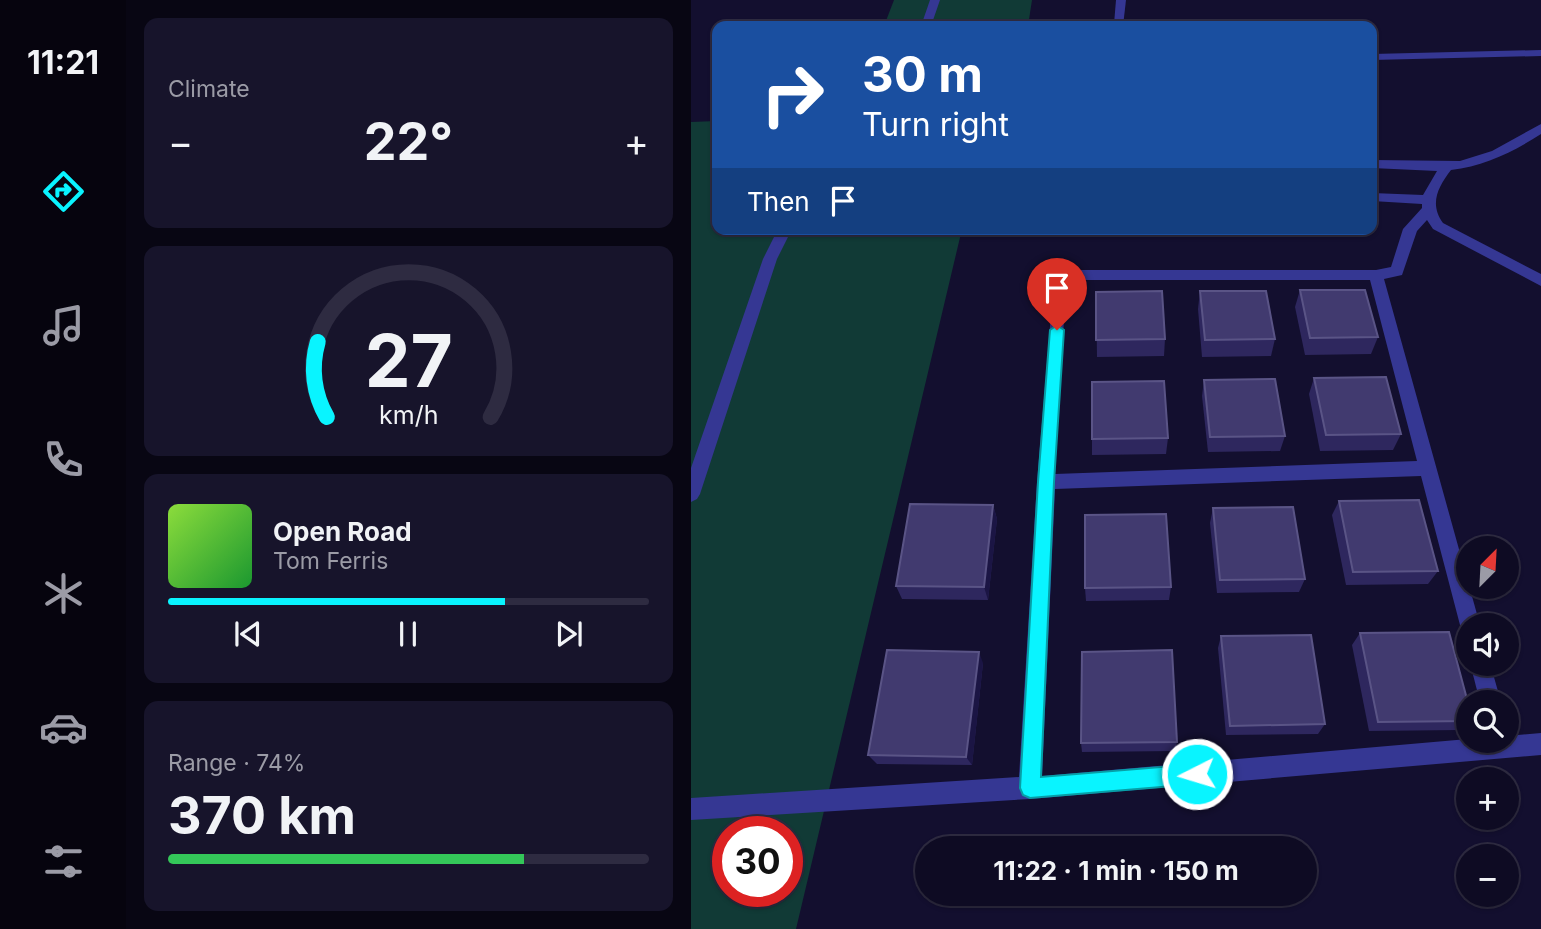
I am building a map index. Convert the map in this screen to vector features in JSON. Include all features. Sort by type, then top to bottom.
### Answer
[{"type":"street","points":[[928,21],[935,0]]},
{"type":"street","points":[[1119,21],[1121,0]]},
{"type":"street","points":[[1377,57],[1541,53]]},
{"type":"street","points":[[1377,164],[1447,167],[1470,165],[1520,142],[1541,128]]},
{"type":"street","points":[[1030,788],[1046,482],[1060,282],[1075,275],[1376,275],[1397,271],[1410,229],[1427,205],[1430,190],[1447,167]]},
{"type":"street","points":[[1377,198],[1427,205]]},
{"type":"street","points":[[1427,205],[1438,226],[1541,281]]},
{"type":"street","points":[[691,494],[770,259],[782,235]]},
{"type":"street","points":[[1376,275],[1467,613]]},
{"type":"street","points":[[1046,482],[1427,468]]},
{"type":"street","points":[[1519,744],[1541,744]]},
{"type":"street","points":[[691,809],[1030,788],[1456,748]]},
{"type":"green space","points":[[894,0],[1032,0],[1029,21],[886,21]]},
{"type":"green space","points":[[712,121],[712,235],[961,235],[803,899],[803,816],[712,816],[712,907],[801,907],[796,929],[691,929],[691,122]]},
{"type":"building","points":[[1300,290],[1365,290],[1378,337],[1310,338]]},
{"type":"building","points":[[1162,291],[1165,339],[1096,340],[1096,292]]},
{"type":"building","points":[[1200,291],[1266,291],[1275,339],[1205,340]]},
{"type":"building","points":[[1386,377],[1401,434],[1326,435],[1314,378]]},
{"type":"building","points":[[1275,379],[1285,436],[1210,437],[1204,380]]},
{"type":"building","points":[[1164,381],[1168,438],[1092,439],[1092,382]]},
{"type":"building","points":[[1419,500],[1438,571],[1353,572],[1339,501]]},
{"type":"building","points":[[910,504],[993,505],[984,587],[896,586]]},
{"type":"building","points":[[1293,507],[1305,579],[1220,580],[1213,508]]},
{"type":"building","points":[[1166,514],[1171,587],[1085,588],[1085,515]]},
{"type":"building","points":[[1449,632],[1456,658],[1456,676],[1461,676],[1465,690],[1456,690],[1456,721],[1378,722],[1360,633]]},
{"type":"building","points":[[1311,635],[1325,724],[1230,726],[1221,636]]},
{"type":"building","points":[[887,650],[979,652],[966,757],[868,755]]},
{"type":"building","points":[[1172,650],[1177,742],[1081,743],[1082,652]]},
{"type":"route","points":[[1057,330],[1030,788],[1197,774]]}]
